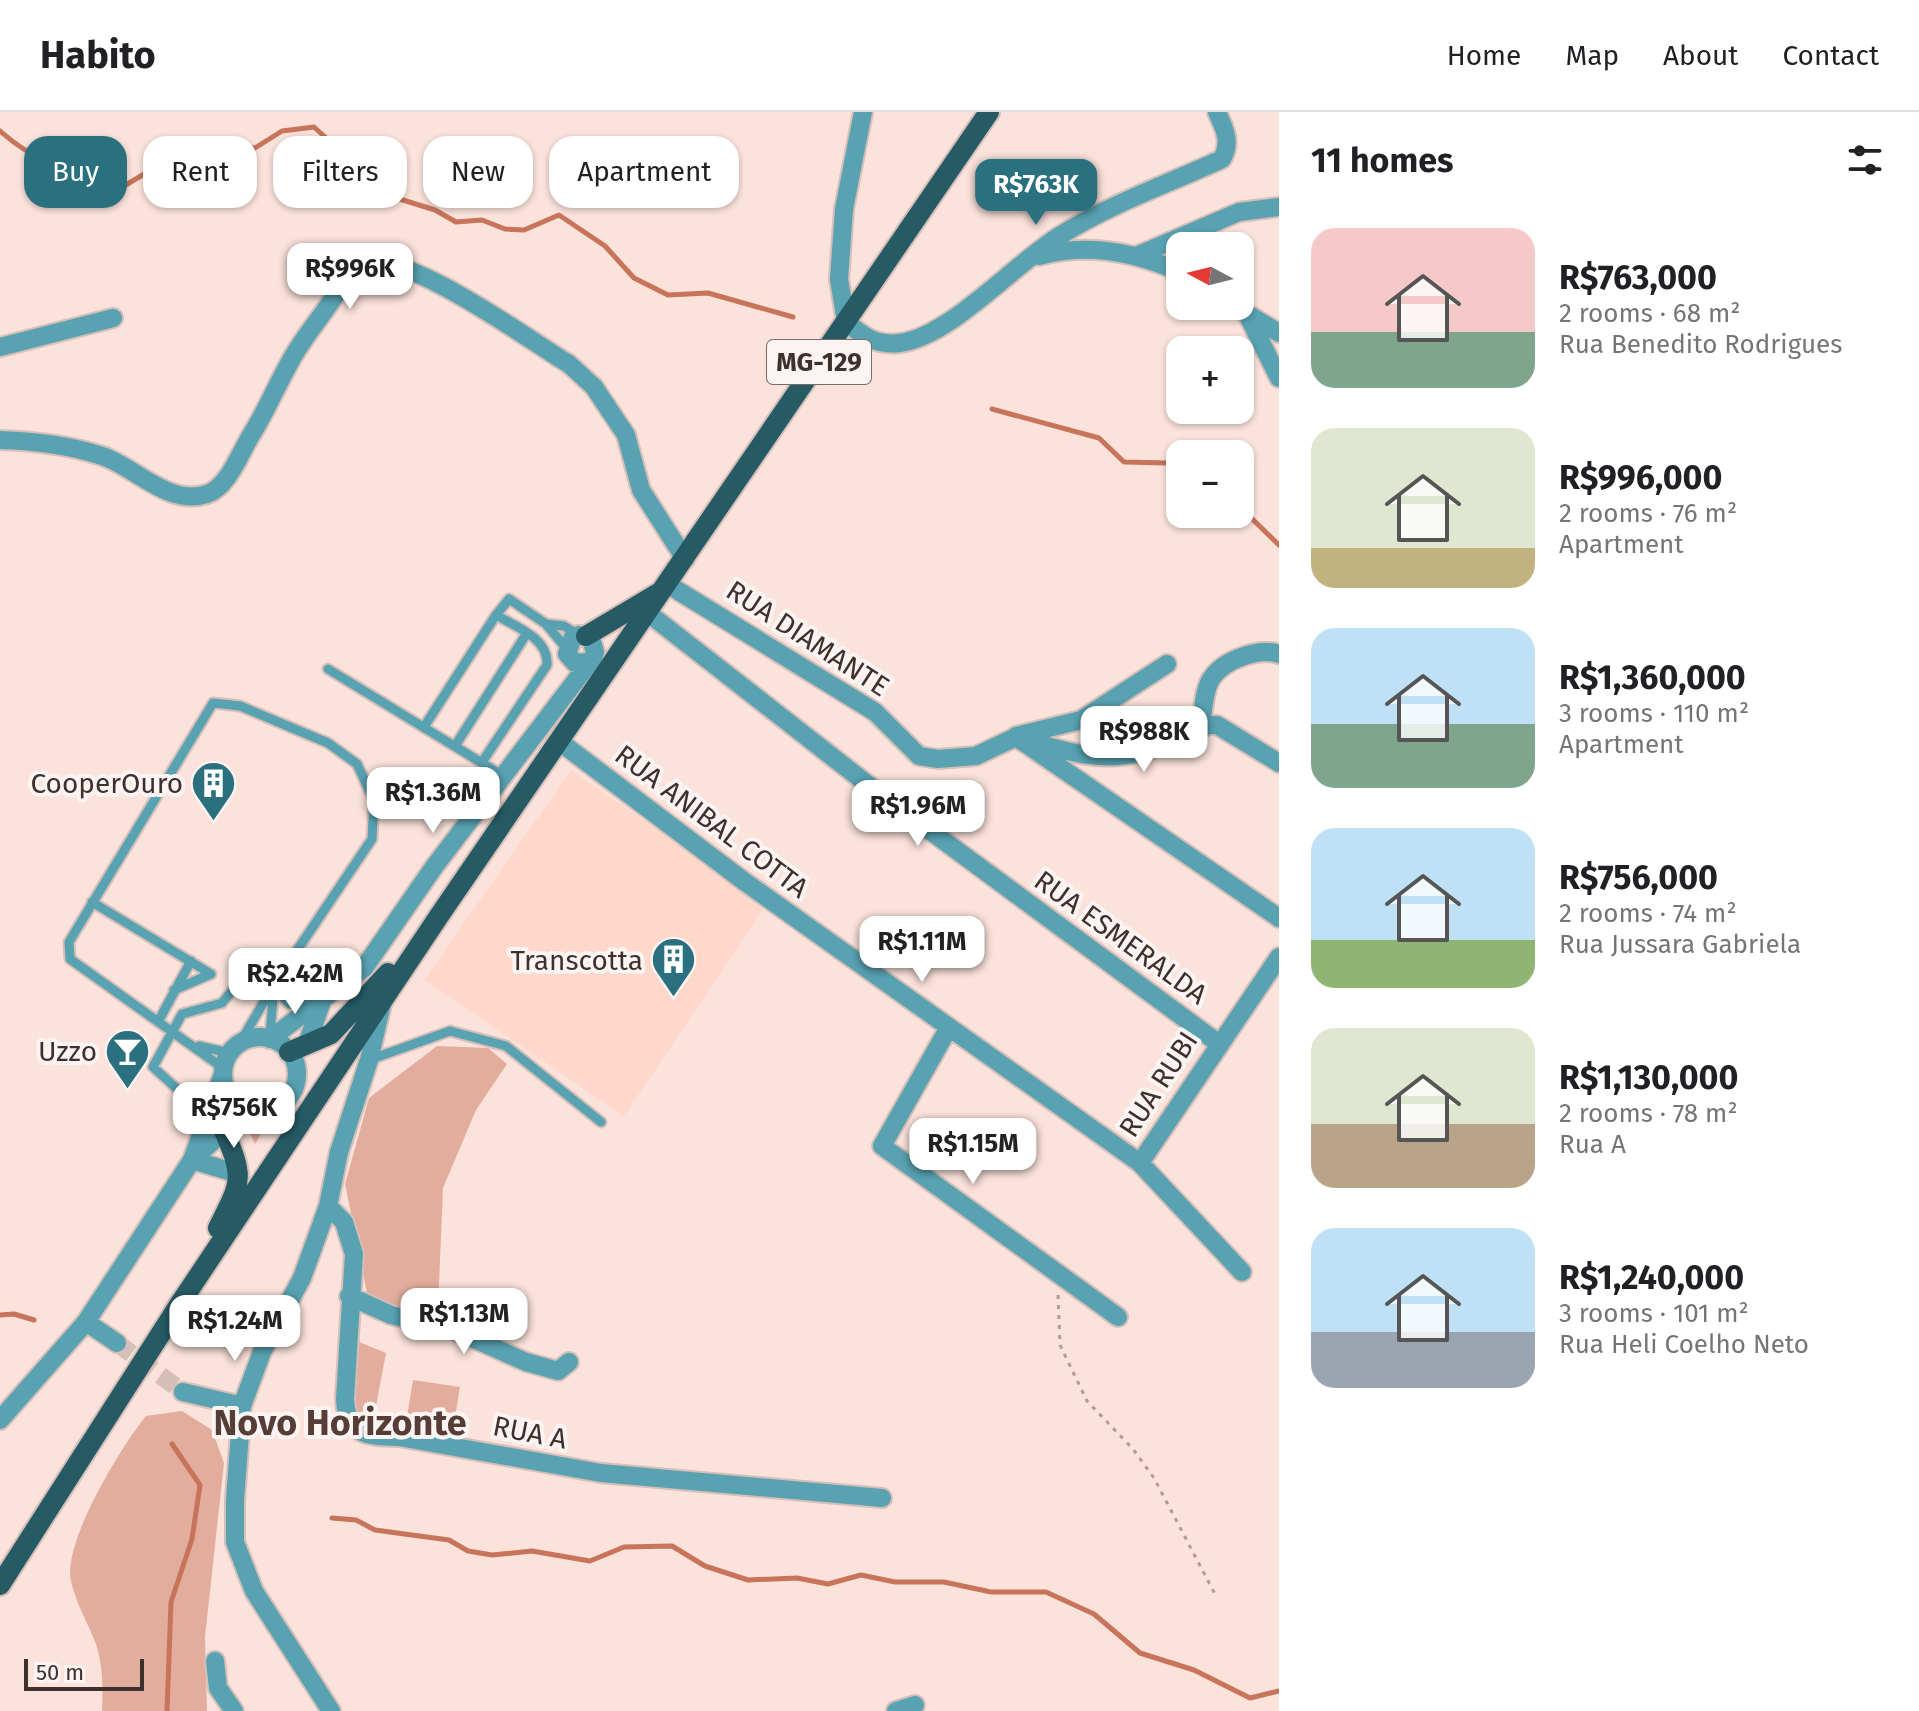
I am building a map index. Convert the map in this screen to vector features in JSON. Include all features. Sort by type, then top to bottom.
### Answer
[{"type":"main road","name":"MG-129","points":[[0,1585],[181,1302],[439,916],[989,112]]},
{"type":"main road","points":[[578,648],[665,587]]},
{"type":"main road","points":[[298,1048],[331,1034],[346,1020],[439,916]]},
{"type":"main road","points":[[312,1106],[346,1020]]},
{"type":"main road","points":[[181,1302],[234,1196],[239,1174],[224,1131]]},
{"type":"street","points":[[855,115],[839,279],[846,322],[878,344],[902,343],[938,331],[1028,259],[1091,217],[1222,159],[1227,151],[1226,131],[1217,112]]},
{"type":"street","points":[[1136,256],[1239,212],[1279,207]]},
{"type":"street","points":[[1028,259],[1070,249],[1136,256],[1166,267]]},
{"type":"street","points":[[0,440],[79,450],[119,462],[154,485],[171,491],[190,496],[209,494],[224,481],[295,353],[352,270],[374,262],[434,281],[584,376],[626,435],[641,490],[685,559]]},
{"type":"street","points":[[0,347],[113,318]]},
{"type":"street","points":[[1250,320],[1279,378]]},
{"type":"street","points":[[1253,320],[1279,333]]},
{"type":"street","name":"RUA DIAMANTE","points":[[665,587],[866,706],[919,756],[938,759],[976,756],[1016,737],[1081,720],[1167,664]]},
{"type":"street","name":"RUA ESMERALDA","points":[[648,613],[871,787],[1218,1043]]},
{"type":"street","points":[[0,1420],[86,1322],[192,1160],[229,1059],[270,1039],[364,968],[434,867],[505,777],[566,689],[578,648]]},
{"type":"street","points":[[1201,728],[1208,687],[1218,671],[1258,651],[1279,654]]},
{"type":"street","points":[[1016,737],[1083,757],[1102,759],[1137,754],[1201,728],[1217,725],[1279,763]]},
{"type":"street","points":[[1016,737],[1279,918]]},
{"type":"street","name":"RUA ANIBAL COTTA","points":[[560,742],[745,882],[1140,1163],[1242,1272]]},
{"type":"street","name":"RUA RUBI","points":[[1140,1163],[1218,1043],[1279,957]]},
{"type":"street","points":[[275,983],[292,1000],[322,1001]]},
{"type":"street","points":[[229,1059],[232,1098],[249,1109],[266,1111],[288,1098],[297,1074],[298,1048],[322,1001]]},
{"type":"street","points":[[331,1711],[254,1591],[239,1559],[235,1500],[242,1406],[262,1352],[302,1278],[328,1206],[339,1152],[369,1060],[382,1001]]},
{"type":"street","points":[[948,1029],[882,1146],[1118,1317]]},
{"type":"street","points":[[270,1039],[298,1048]]},
{"type":"street","points":[[192,1160],[249,1109]]},
{"type":"street","points":[[192,1160],[239,1174]]},
{"type":"street","name":"RUA A","points":[[328,1206],[344,1222],[354,1254],[349,1296],[346,1414],[350,1425],[365,1433],[601,1473],[882,1498]]},
{"type":"street","points":[[349,1296],[391,1315],[454,1330],[541,1367],[558,1371],[569,1362]]},
{"type":"street","points":[[86,1322],[117,1343]]},
{"type":"street","points":[[183,1392],[242,1406]]},
{"type":"street","points":[[215,1661],[218,1688],[234,1711]]},
{"type":"street","points":[[896,1711],[915,1705]]},
{"type":"lane","points":[[424,727],[509,599],[578,648]]},
{"type":"lane","points":[[482,762],[547,665],[545,651],[527,633],[496,615]]},
{"type":"lane","points":[[546,624],[564,626],[578,648]]},
{"type":"lane","points":[[455,746],[527,633]]},
{"type":"lane","points":[[328,669],[505,777]]},
{"type":"lane","points":[[213,703],[240,706],[328,743],[357,764],[374,801],[372,839],[275,983],[229,1059],[195,1045],[174,1032],[70,959],[69,942],[213,703]]},
{"type":"lane","points":[[92,902],[211,974],[172,990]]},
{"type":"lane","points":[[159,1020],[172,990],[191,961]]},
{"type":"lane","points":[[208,1117],[153,1067],[182,1014],[222,1003],[244,976]]},
{"type":"lane","points":[[270,1039],[275,983]]},
{"type":"lane","points":[[369,1060],[450,1031],[506,1046],[601,1122]]},
{"type":"lane","points":[[195,1045],[229,1059]]},
{"type":"path","points":[[1058,1273],[1060,1345],[1087,1401],[1133,1449],[1154,1478],[1216,1596]]},
{"type":"shaded area","name":"Transcotta","points":[[571,770],[700,859],[763,910],[624,1116],[424,980]]},
{"type":"shaded area","points":[[437,1046],[488,1048],[507,1064],[476,1110],[443,1188],[438,1309],[424,1313],[368,1298],[345,1184],[369,1098]]},
{"type":"shaded area","points":[[241,1114],[273,1114],[255,1144]]},
{"type":"shaded area","points":[[359,1342],[386,1353],[372,1427],[357,1422],[350,1408]]},
{"type":"shaded area","points":[[413,1380],[460,1387],[453,1429],[406,1423]]},
{"type":"shaded area","points":[[182,1411],[212,1430],[224,1463],[205,1637],[207,1711],[102,1711],[98,1652],[71,1581],[76,1543],[109,1471],[146,1416]]},
{"type":"waterway","points":[[0,131],[56,167],[119,189],[188,148],[230,145],[255,148],[282,131],[314,127],[390,196],[435,210],[456,222],[482,220],[505,229],[524,230],[559,215],[605,246],[634,278],[668,295],[708,293],[793,317]]},
{"type":"waterway","points":[[992,409],[1099,438],[1124,462],[1166,463]]},
{"type":"waterway","points":[[1254,521],[1279,545]]},
{"type":"waterway","points":[[0,1315],[14,1314],[34,1320]]},
{"type":"waterway","points":[[167,1711],[171,1602],[192,1539],[200,1485],[172,1444]]},
{"type":"waterway","points":[[332,1518],[356,1520],[375,1530],[449,1540],[468,1551],[492,1555],[532,1551],[590,1561],[624,1547],[672,1546],[705,1566],[748,1580],[797,1578],[828,1584],[861,1575],[895,1582],[944,1582],[991,1592],[1046,1592],[1094,1614],[1140,1653],[1194,1670],[1250,1698],[1279,1691]]},
{"type":"tunnel","points":[[117,1343],[183,1392]]},
{"type":"place","name":"CooperOuro","points":[[214,822]]},
{"type":"place","name":"Transcotta","points":[[674,999]]},
{"type":"place","name":"Uzzo","points":[[128,1090]]},
{"type":"district","name":"Novo Horizonte","points":[[340,1422]]}]
